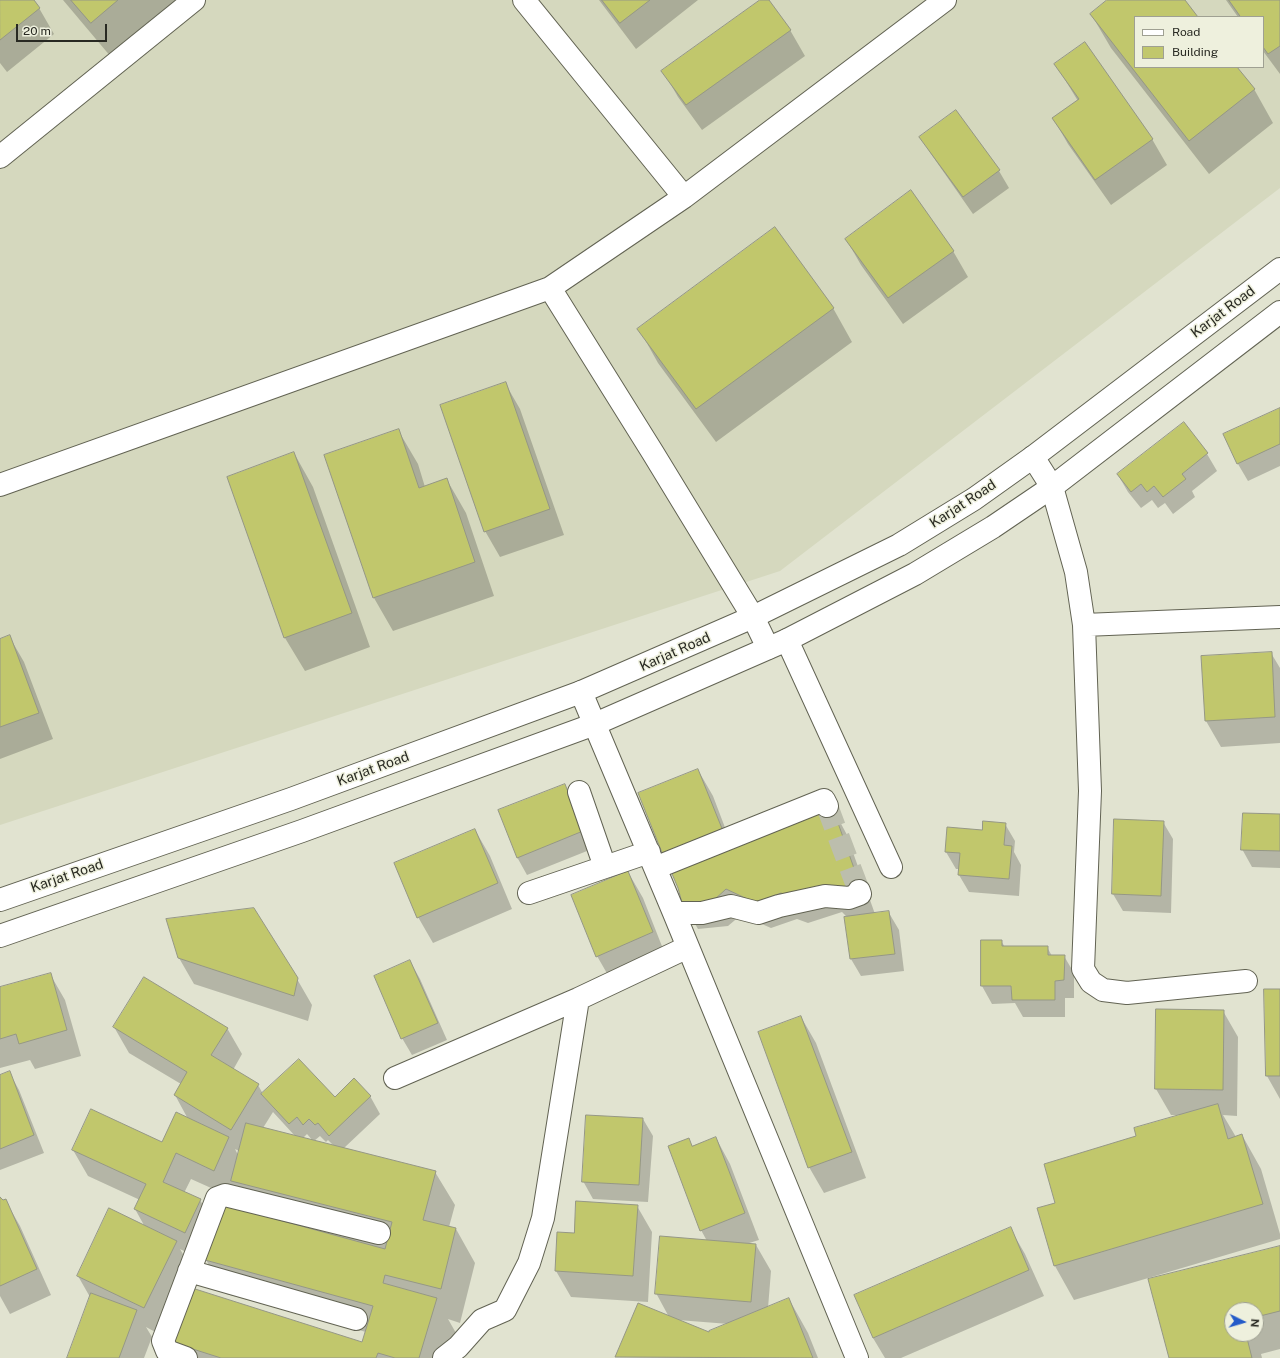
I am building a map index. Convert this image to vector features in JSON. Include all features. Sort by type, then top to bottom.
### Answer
[{"type":"street","points":[[0,157],[194,0]]},
{"type":"street","points":[[524,0],[684,197]]},
{"type":"street","points":[[0,485],[550,288],[684,197],[945,0]]},
{"type":"street","name":"Karjat Road","points":[[0,900],[291,799],[581,692],[753,618],[899,545],[974,498],[1033,457],[1280,269]]},
{"type":"street","points":[[550,288],[653,453],[753,618],[777,644],[891,867]]},
{"type":"street","points":[[0,936],[302,831],[595,724],[777,644],[915,574],[993,527],[1052,487],[1280,312]]},
{"type":"street","points":[[1033,457],[1052,487],[1076,572],[1084,625],[1090,791],[1084,969],[1091,982],[1103,990],[1127,993],[1246,980]]},
{"type":"street","points":[[1084,625],[1280,617]]},
{"type":"street","points":[[581,692],[674,913],[857,1358]]},
{"type":"street","points":[[579,792],[605,867]]},
{"type":"street","points":[[529,893],[605,867],[652,860],[824,800],[826,806]]},
{"type":"street","points":[[674,913],[702,913],[731,906],[758,913],[780,906],[825,896],[849,898],[860,894],[859,891]]},
{"type":"street","points":[[395,1078],[578,1000],[688,947]]},
{"type":"street","points":[[444,1358],[458,1347],[482,1320],[505,1310],[529,1263],[543,1218],[578,1000]]},
{"type":"street","points":[[186,1358],[167,1351],[163,1342],[217,1198],[225,1195],[379,1233]]},
{"type":"street","points":[[190,1271],[356,1319]]},
{"type":"shaded area","points":[[0,0],[1280,0],[1280,188],[780,571],[0,825]]},
{"type":"building","points":[[0,0],[34,0],[40,8],[0,40]]},
{"type":"building","points":[[71,0],[118,0],[91,23]]},
{"type":"building","points":[[602,0],[650,0],[620,23]]},
{"type":"building","points":[[760,0],[769,0],[791,30],[686,105],[661,71]]},
{"type":"building","points":[[1107,0],[1185,0],[1197,16],[1134,16],[1134,68],[1238,68],[1255,89],[1189,141],[1090,14]]},
{"type":"building","points":[[1229,0],[1280,0],[1280,46],[1268,54],[1264,48],[1264,16],[1240,16]]},
{"type":"building","points":[[1085,42],[1153,139],[1095,180],[1052,118],[1079,99],[1054,64]]},
{"type":"building","points":[[956,110],[1000,170],[963,197],[919,137]]},
{"type":"building","points":[[911,190],[954,251],[888,298],[845,239]]},
{"type":"building","points":[[775,227],[834,308],[696,409],[637,329]]},
{"type":"building","points":[[506,382],[550,509],[484,532],[440,405]]},
{"type":"building","points":[[1280,408],[1280,444],[1237,464],[1223,434]]},
{"type":"building","points":[[1184,422],[1208,453],[1182,474],[1186,479],[1163,497],[1154,486],[1147,492],[1141,484],[1131,492],[1117,474]]},
{"type":"building","points":[[399,429],[419,488],[447,478],[475,562],[373,598],[324,455]]},
{"type":"building","points":[[294,452],[352,613],[284,638],[227,477]]},
{"type":"building","points":[[10,635],[39,713],[0,727],[0,639]]},
{"type":"building","points":[[1272,652],[1275,717],[1205,721],[1201,656]]},
{"type":"building","points":[[698,769],[723,831],[663,855],[638,793]]},
{"type":"building","points":[[565,784],[583,831],[517,858],[498,810]]},
{"type":"building","points":[[832,806],[861,888],[792,898],[781,893],[756,903],[726,889],[713,901],[682,903],[678,888],[670,869]]},
{"type":"building","points":[[1243,813],[1280,814],[1280,851],[1241,850]]},
{"type":"building","points":[[1114,819],[1164,821],[1161,896],[1112,894]]},
{"type":"building","points":[[983,821],[1006,823],[1004,845],[1012,846],[1009,879],[958,875],[960,853],[945,852],[947,827],[982,830]]},
{"type":"building","points":[[475,829],[498,883],[417,918],[394,863]]},
{"type":"building","points":[[628,871],[653,932],[596,957],[571,895]]},
{"type":"building","points":[[254,908],[298,978],[294,996],[178,958],[166,919]]},
{"type":"building","points":[[889,911],[895,954],[850,959],[844,917]]},
{"type":"building","points":[[981,940],[1002,940],[1002,946],[1048,946],[1048,955],[1065,955],[1064,980],[1055,981],[1055,1000],[1012,1000],[1011,986],[981,986]]},
{"type":"building","points":[[410,960],[438,1023],[401,1039],[374,976]]},
{"type":"building","points":[[51,973],[67,1030],[19,1044],[16,1034],[0,1039],[0,987]]},
{"type":"building","points":[[144,977],[228,1028],[211,1055],[259,1084],[231,1130],[174,1095],[187,1072],[113,1027]]},
{"type":"building","points":[[1264,989],[1280,989],[1280,1076],[1266,1076]]},
{"type":"building","points":[[1156,1009],[1224,1010],[1223,1090],[1155,1089]]},
{"type":"building","points":[[801,1016],[852,1152],[808,1168],[758,1032]]},
{"type":"building","points":[[299,1059],[335,1097],[354,1078],[371,1096],[329,1136],[318,1123],[315,1125],[309,1119],[303,1125],[297,1117],[289,1124],[261,1094]]},
{"type":"building","points":[[10,1071],[34,1135],[0,1149],[0,1075]]},
{"type":"building","points":[[1218,1104],[1228,1139],[1242,1134],[1263,1204],[1054,1266],[1037,1208],[1055,1203],[1044,1164],[1136,1136],[1134,1128]]},
{"type":"building","points":[[91,1109],[162,1142],[176,1112],[229,1137],[214,1171],[176,1153],[163,1182],[201,1199],[185,1233],[134,1209],[146,1184],[72,1150]]},
{"type":"building","points":[[586,1115],[643,1118],[639,1185],[582,1182]]},
{"type":"building","points":[[246,1123],[436,1171],[423,1220],[456,1228],[441,1289],[385,1275],[383,1283],[437,1298],[419,1358],[395,1358],[378,1353],[376,1358],[221,1358],[174,1343],[192,1288],[362,1342],[373,1306],[205,1260],[221,1204],[385,1249],[392,1222],[231,1181]]},
{"type":"building","points":[[716,1137],[745,1213],[700,1231],[668,1146],[689,1138],[692,1146]]},
{"type":"building","points":[[0,1197],[3,1200],[6,1199],[37,1269],[0,1286]]},
{"type":"building","points":[[576,1201],[638,1205],[633,1276],[555,1271],[557,1232],[574,1233]]},
{"type":"building","points":[[109,1208],[177,1241],[144,1308],[77,1276]]},
{"type":"building","points":[[1011,1227],[1029,1270],[873,1338],[854,1295]]},
{"type":"building","points":[[660,1236],[756,1244],[751,1302],[655,1294]]},
{"type":"building","points":[[1280,1246],[1280,1311],[1264,1315],[1264,1302],[1224,1302],[1224,1342],[1248,1342],[1252,1358],[1169,1358],[1148,1279]]},
{"type":"building","points":[[91,1293],[137,1310],[119,1358],[67,1358]]},
{"type":"building","points":[[789,1298],[813,1358],[615,1357],[638,1303],[709,1332]]},
{"type":"tunnel","points":[[827,806],[859,891]]}]
